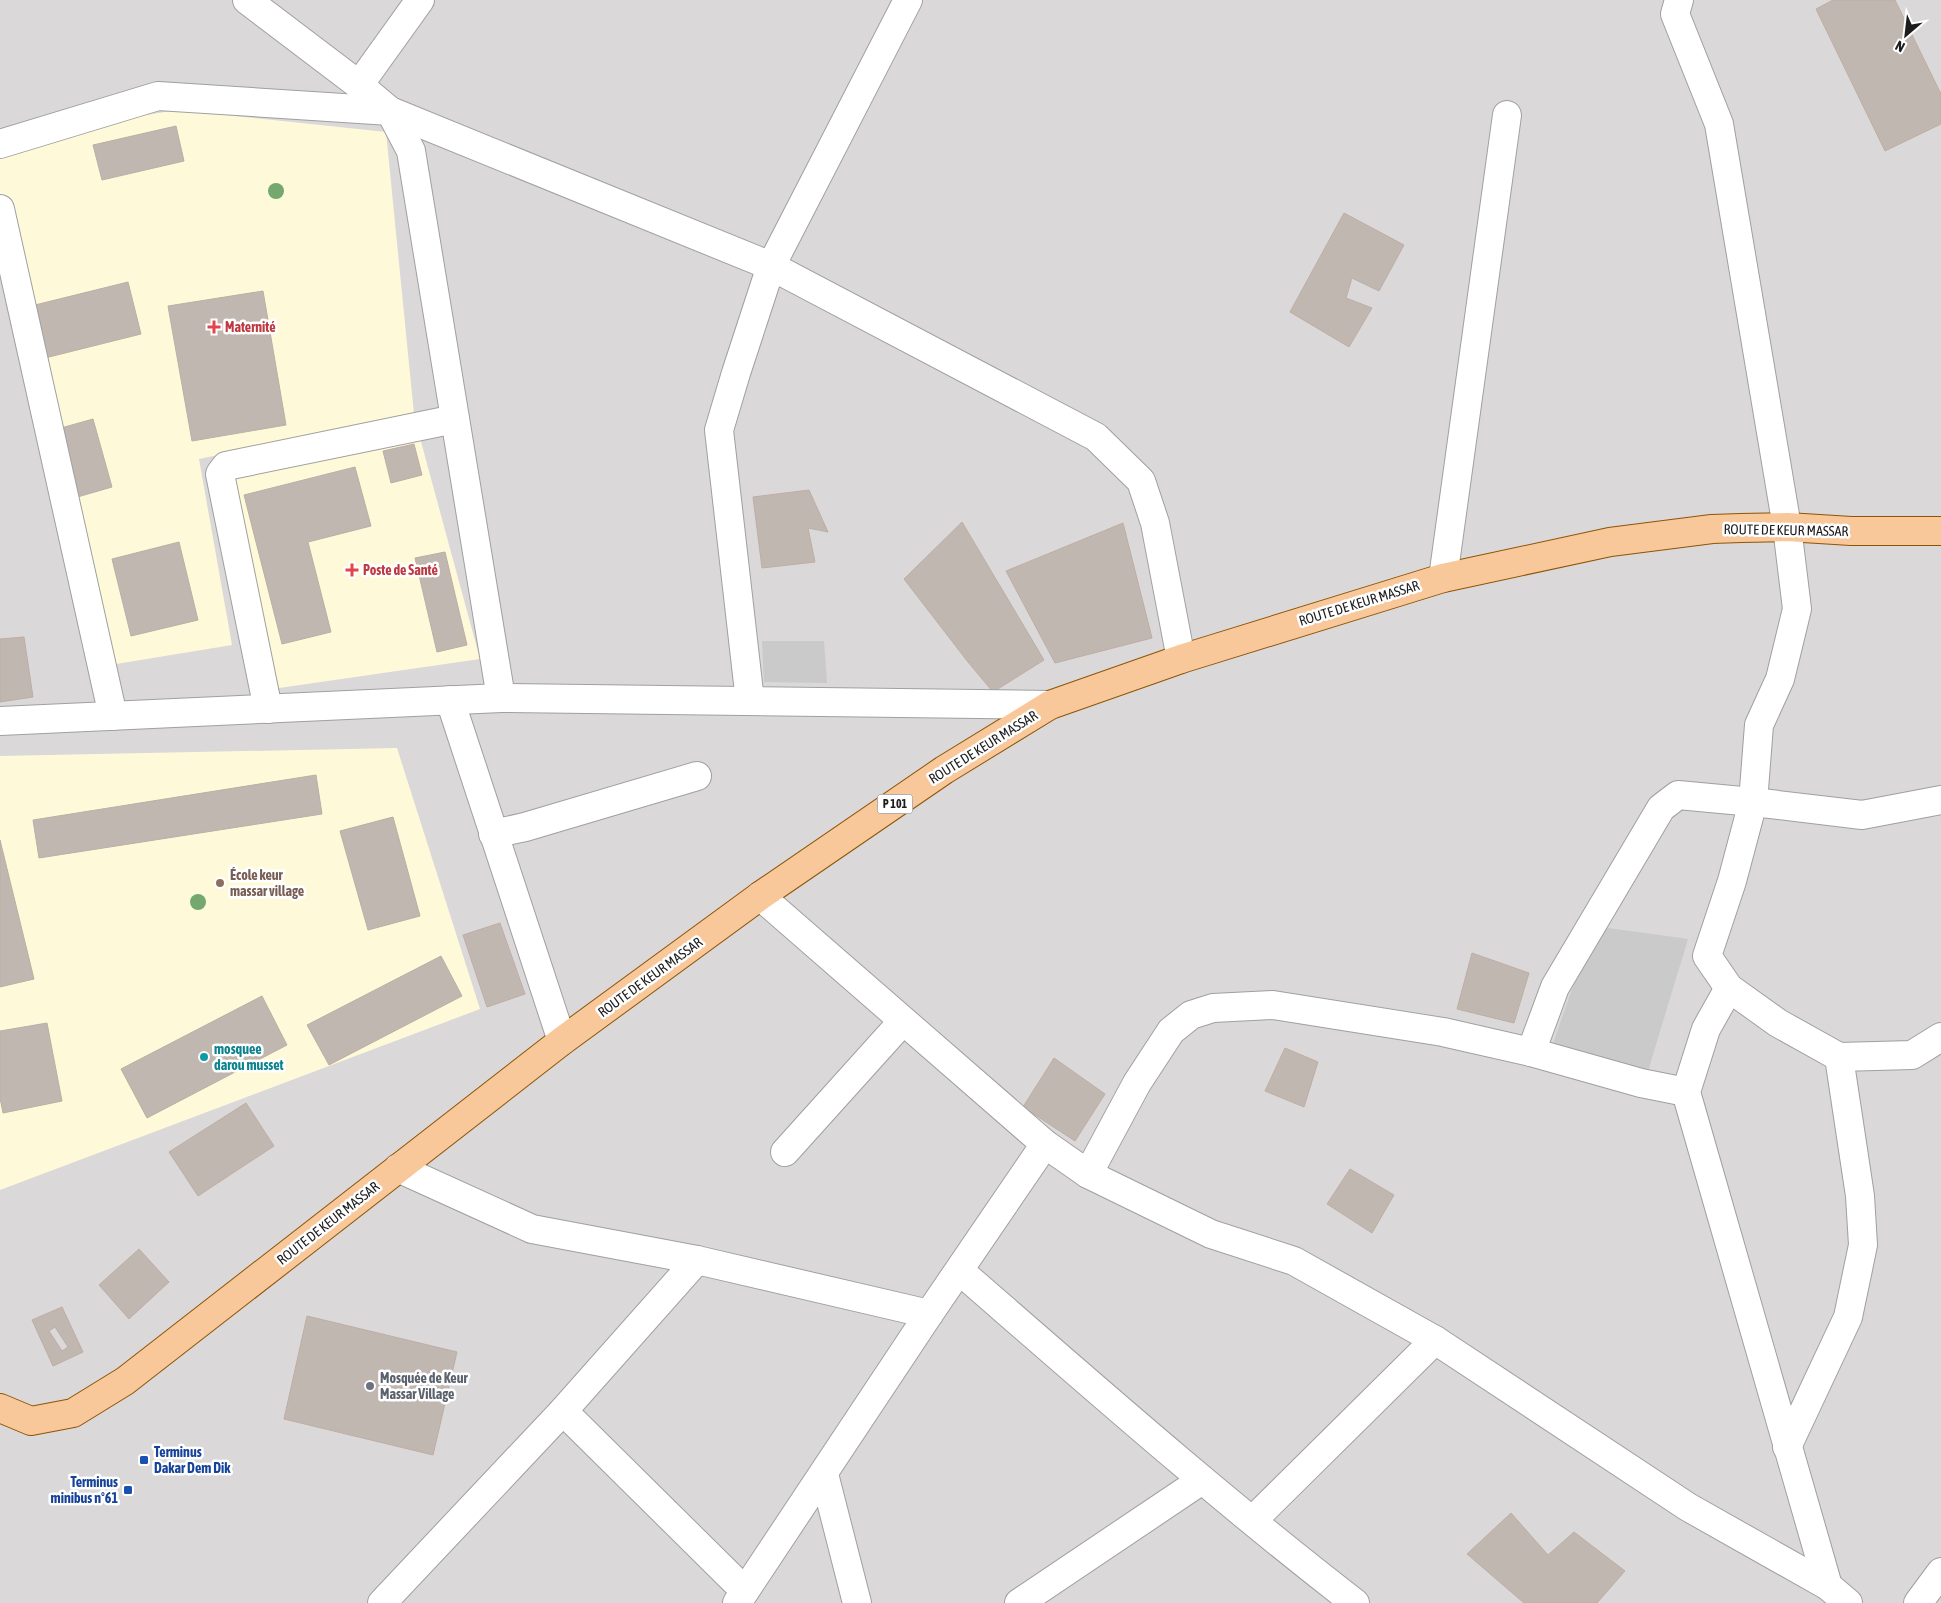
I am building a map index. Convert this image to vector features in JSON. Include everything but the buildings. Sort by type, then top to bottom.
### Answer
[{"type":"main road","name":"ROUTE DE KEUR MASSAR","points":[[0,1409],[31,1421],[73,1413],[125,1381],[562,1041],[760,896],[944,770],[1050,705],[1181,659],[1443,578],[1610,542],[1712,529],[1787,527],[1850,531],[1941,531]]},
{"type":"street","points":[[247,0],[359,85],[390,111],[771,266],[1096,437],[1141,481],[1155,522],[1181,659]]},
{"type":"street","points":[[359,85],[420,0]]},
{"type":"street","points":[[750,701],[719,430],[771,266],[908,0]]},
{"type":"street","points":[[1679,0],[1675,14],[1719,124],[1787,527],[1797,610],[1780,679],[1759,726],[1753,802],[1732,881],[1707,956],[1729,988],[1778,1023],[1838,1057],[1912,1055],[1941,1038]]},
{"type":"street","points":[[0,144],[158,96],[390,111]]},
{"type":"street","points":[[390,111],[411,152],[501,698]]},
{"type":"street","points":[[1443,578],[1507,115]]},
{"type":"street","points":[[0,209],[112,716]]},
{"type":"street","points":[[268,709],[220,474],[226,466],[455,419]]},
{"type":"street","points":[[0,721],[501,698],[1050,705]]},
{"type":"street","points":[[450,700],[562,1041]]},
{"type":"street","points":[[494,834],[525,827],[697,776]]},
{"type":"street","points":[[1531,1052],[1555,987],[1661,808],[1678,795],[1862,814],[1941,800]]},
{"type":"street","points":[[760,896],[1045,1144],[1088,1174],[1210,1234],[1294,1261],[1436,1340],[1688,1507],[1828,1586],[1848,1603]]},
{"type":"street","points":[[1729,988],[1706,1029],[1686,1092],[1828,1586]]},
{"type":"street","points":[[1088,1174],[1137,1083],[1171,1030],[1191,1015],[1214,1008],[1273,1005],[1443,1032],[1531,1052],[1641,1083],[1686,1092]]},
{"type":"street","points":[[785,1152],[903,1021]]},
{"type":"street","points":[[1788,1447],[1848,1317],[1863,1245],[1860,1196],[1838,1057]]},
{"type":"street","points":[[563,1411],[741,1597],[929,1314],[1045,1144]]},
{"type":"street","points":[[398,1168],[532,1229],[697,1260],[929,1314]]},
{"type":"street","points":[[382,1603],[563,1411],[697,1260]]},
{"type":"street","points":[[960,1271],[1202,1480],[1355,1603]]},
{"type":"street","points":[[1253,1520],[1436,1340]]},
{"type":"street","points":[[824,1474],[857,1603]]},
{"type":"street","points":[[1019,1603],[1202,1480]]},
{"type":"street","points":[[1918,1603],[1941,1572]]},
{"type":"shaded area","points":[[0,0],[1941,0],[1941,1603],[0,1603]]},
{"type":"shaded area","name":"Maternité","points":[[177,110],[386,132],[414,414],[199,459],[232,645],[110,665],[0,240],[0,139]]},
{"type":"shaded area","name":"Poste de Santé","points":[[420,438],[480,659],[279,688],[226,481]]},
{"type":"shaded area","points":[[762,641],[824,641],[827,683],[764,682]]},
{"type":"shaded area","name":"École keur massar village","points":[[397,748],[480,1009],[0,1190],[0,756]]},
{"type":"shaded area","points":[[1594,926],[1688,939],[1645,1081],[1550,1052]]},
{"type":"place","name":"Maternité","points":[[214,327]]},
{"type":"place","name":"Poste de Santé","points":[[352,570]]},
{"type":"place","name":"École keur massar village","points":[[220,883]]},
{"type":"place","name":"mosquee darou musset","points":[[204,1057]]},
{"type":"place","name":"Mosquée de Keur Massar Village","points":[[370,1386]]},
{"type":"place","name":"Terminus Dakar Dem Dik","points":[[144,1460]]},
{"type":"place","name":"Terminus minibus n°61","points":[[128,1490]]}]
